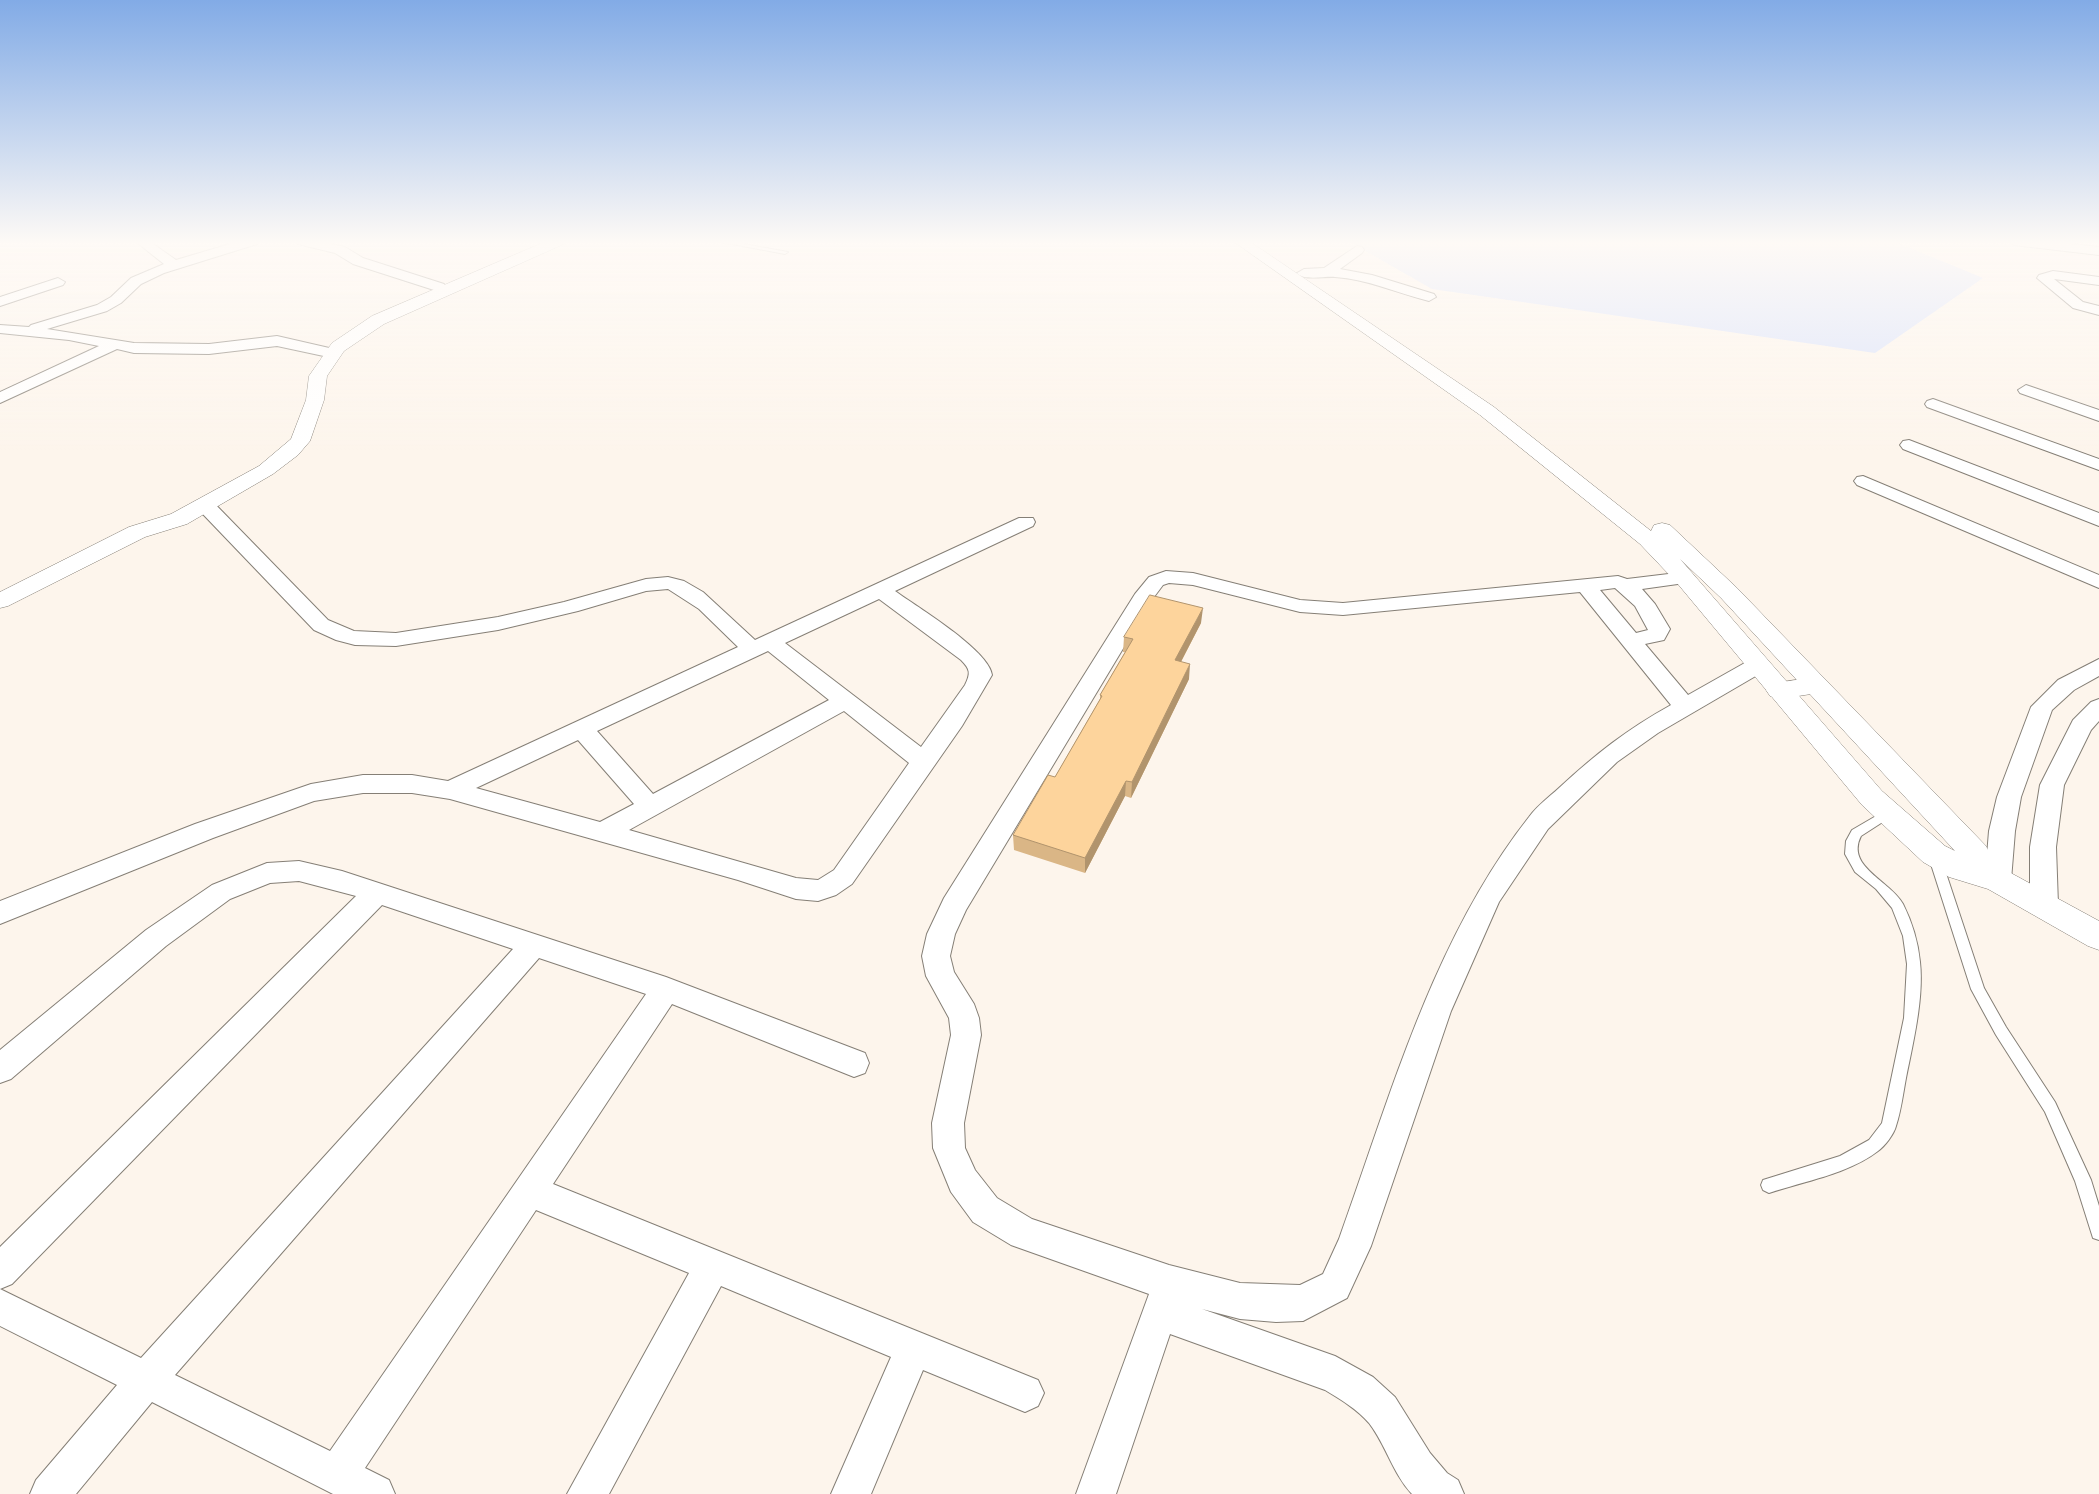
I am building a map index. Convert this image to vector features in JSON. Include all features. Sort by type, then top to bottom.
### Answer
[{"type":"street","points":[[0,337],[92,311]]},
{"type":"street","points":[[0,601],[137,532],[179,519],[266,470],[300,441],[316,400],[318,376],[333,353],[359,331],[400,311]]},
{"type":"street","points":[[1343,311],[1488,411],[1618,513],[1648,539],[1685,578],[1872,798],[1934,854],[1960,869],[1991,878],[2099,936]]},
{"type":"street","points":[[1359,311],[1554,443],[1616,489],[1689,554],[1729,593],[1976,854],[1991,878]]},
{"type":"street","points":[[0,329],[69,336],[112,346],[157,350],[194,349],[277,341],[333,353]]},
{"type":"street","points":[[0,398],[112,346]]},
{"type":"street","points":[[2026,390],[2099,416]]},
{"type":"street","points":[[1933,404],[2099,465]]},
{"type":"street","points":[[1909,446],[2099,520]]},
{"type":"street","points":[[1863,481],[2099,582]]},
{"type":"street","points":[[206,505],[321,625],[342,636],[367,640],[400,639],[497,624],[564,609],[645,585],[676,584],[689,591],[761,645],[846,701],[923,761]]},
{"type":"street","points":[[0,620],[157,540],[179,519]]},
{"type":"street","points":[[450,790],[1026,522]]},
{"type":"street","points":[[1438,1493],[1418,1470],[1382,1410],[1362,1391],[1335,1375],[1024,1233],[985,1210],[963,1181],[949,1148],[948,1123],[966,1035],[959,1004],[940,976],[936,956],[940,934],[954,906],[1145,594],[1156,581],[1166,577],[1193,579],[1300,606],[1343,609],[1585,585],[1608,581],[1626,585],[1685,578]]},
{"type":"street","points":[[1585,585],[1685,707]]},
{"type":"street","points":[[1626,585],[1656,621],[1659,629],[1656,635],[1633,642]]},
{"type":"street","points":[[0,913],[204,831],[311,793],[363,784],[412,784],[450,790],[743,871],[783,885],[802,889],[825,889],[843,878],[923,761],[954,720],[981,675],[980,667],[970,655],[880,590]]},
{"type":"street","points":[[1164,1297],[1276,1304],[1303,1303],[1335,1286],[1354,1246],[1436,1011],[1488,897],[1539,822],[1609,756],[1650,727],[1758,665]]},
{"type":"street","points":[[1991,878],[2009,797],[2042,707],[2066,685],[2099,666]]},
{"type":"street","points":[[1780,690],[1815,686]]},
{"type":"street","points":[[603,832],[846,701]]},
{"type":"street","points":[[2044,905],[2043,847],[2052,785],[2081,726],[2099,707]]},
{"type":"street","points":[[581,729],[650,806]]},
{"type":"street","points":[[0,1069],[156,938],[222,892],[267,873],[299,871],[342,881],[666,989],[854,1063]]},
{"type":"street","points":[[0,1272],[376,893]]},
{"type":"street","points":[[50,1494],[146,1380],[534,945]]},
{"type":"street","points":[[337,1475],[666,989]]},
{"type":"street","points":[[529,1191],[1024,1393]]},
{"type":"street","points":[[587,1494],[713,1265]]},
{"type":"street","points":[[1096,1494],[1164,1297]]},
{"type":"street","points":[[0,1307],[375,1494]]},
{"type":"street","points":[[851,1494],[914,1348]]},
{"type":"lane","points":[[1769,1185],[1844,1162],[1874,1146],[1888,1126],[1911,1018],[1914,964],[1910,936],[1897,905],[1880,886],[1859,869],[1851,854],[1852,841],[1856,833],[1888,813]]},
{"type":"lane","points":[[1934,854],[1978,990],[2001,1031],[2050,1107],[2083,1180],[2099,1232]]},
{"type":"shaded area","points":[[1582,311],[1936,311],[1875,353]]},
{"type":"building","points":[[1150,595],[1203,608],[1175,660],[1190,664],[1132,782],[1126,781],[1085,858],[1013,835],[1048,775],[1055,777],[1102,696],[1100,695],[1133,639],[1124,637]]}]
